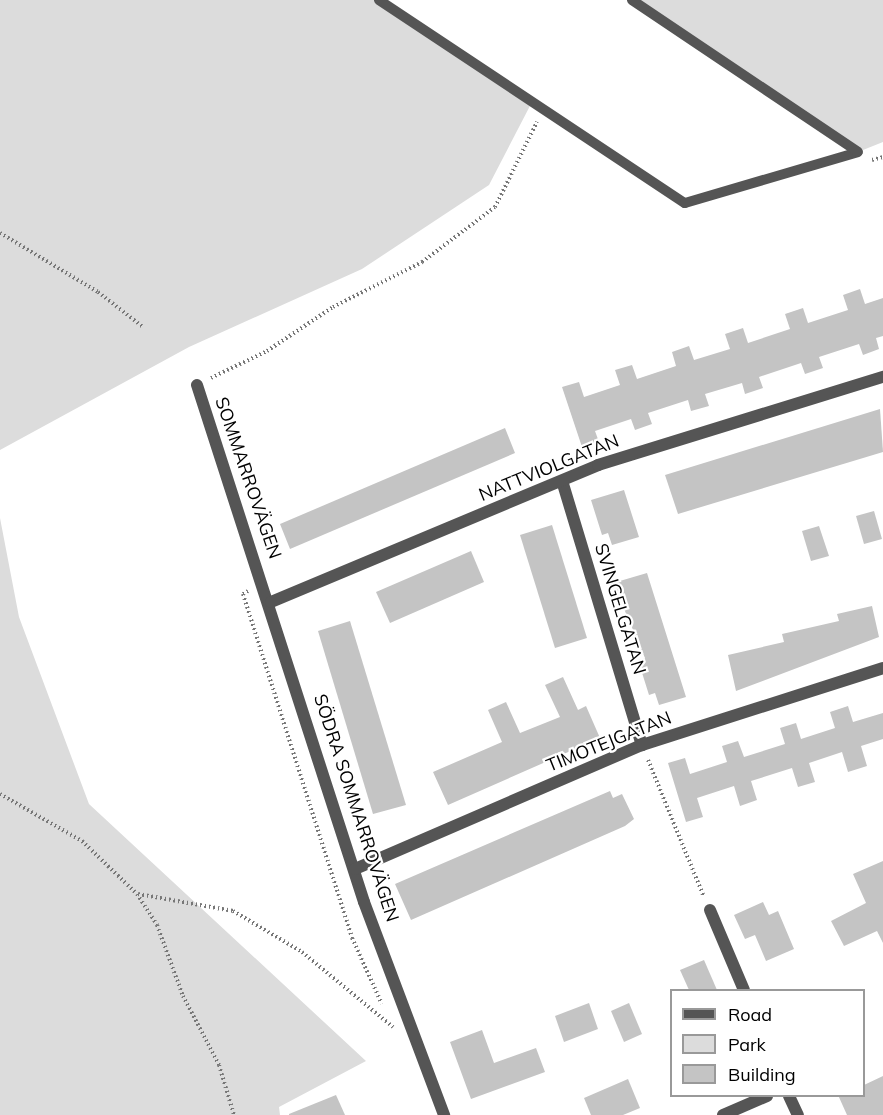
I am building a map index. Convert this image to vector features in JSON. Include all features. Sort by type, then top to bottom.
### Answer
[{"type":"street","name":"NATTVIOLGATAN","points":[[271,602],[563,484],[598,465],[883,377]]},
{"type":"street","name":"SOMMARROVÄGEN","points":[[197,385],[264,582]]},
{"type":"street","name":"SVINGELGATAN","points":[[563,484],[642,745]]},
{"type":"street","name":"SÖDRA SOMMARROVÄGEN","points":[[264,582],[355,869],[417,1044]]},
{"type":"street","name":"TIMOTEJGATAN","points":[[355,869],[642,745],[883,668]]},
{"type":"street","points":[[710,910],[744,989]]},
{"type":"street","points":[[417,1044],[444,1115]]},
{"type":"street","points":[[723,1115],[763,1097]]},
{"type":"street","points":[[790,1097],[798,1115]]},
{"type":"lane","points":[[379,0],[685,203],[858,152],[632,0]]},
{"type":"path","points":[[197,385],[267,351],[333,307],[422,262],[495,207],[543,109]]},
{"type":"path","points":[[0,232],[98,292],[143,327]]},
{"type":"path","points":[[642,745],[710,910]]},
{"type":"path","points":[[0,794],[82,841],[137,894],[157,925],[183,996],[219,1065],[234,1115]]},
{"type":"path","points":[[137,894],[233,911],[302,952],[417,1044]]},
{"type":"green space","points":[[0,0],[379,0],[532,102],[489,185],[362,269],[189,347],[0,450]]},
{"type":"green space","points":[[632,0],[883,0],[883,142],[858,152]]},
{"type":"green space","points":[[0,518],[19,617],[89,804],[366,1061],[279,1107],[280,1115],[0,1115]]},
{"type":"building","points":[[860,289],[865,304],[883,298],[883,336],[876,338],[879,349],[863,355],[859,344],[819,357],[823,368],[805,374],[801,363],[759,377],[763,388],[745,394],[742,383],[705,394],[709,406],[691,411],[688,400],[648,413],[652,424],[635,430],[631,419],[595,431],[599,442],[582,447],[562,387],[579,382],[584,397],[620,385],[615,370],[632,365],[637,379],[676,366],[672,352],[689,346],[694,360],[730,349],[725,334],[743,328],[748,343],[790,329],[785,314],[803,308],[808,323],[848,310],[843,295]]},
{"type":"building","points":[[880,409],[883,452],[678,514],[665,475]]},
{"type":"building","points":[[505,428],[515,453],[290,549],[280,524]]},
{"type":"building","points":[[624,490],[639,537],[612,545],[608,533],[602,535],[591,500]]},
{"type":"building","points":[[874,511],[882,539],[864,544],[856,516]]},
{"type":"building","points":[[552,525],[587,638],[555,648],[520,535]]},
{"type":"building","points":[[819,526],[829,556],[811,561],[802,531]]},
{"type":"building","points":[[471,551],[484,582],[390,623],[376,592]]},
{"type":"building","points":[[647,573],[686,697],[659,705],[655,693],[649,695],[638,660],[645,658],[613,583]]},
{"type":"building","points":[[872,606],[879,637],[736,691],[728,655],[784,642],[782,634],[839,621],[837,614]]},
{"type":"building","points":[[350,621],[406,805],[373,814],[318,631]]},
{"type":"building","points":[[563,677],[578,710],[586,706],[600,738],[448,805],[433,772],[502,742],[488,710],[506,702],[520,733],[560,717],[545,685]]},
{"type":"building","points":[[848,706],[853,722],[883,713],[883,739],[861,746],[867,766],[848,772],[842,752],[809,763],[815,782],[798,787],[792,768],[751,781],[757,800],[740,806],[734,786],[697,798],[703,817],[686,822],[668,763],[685,758],[690,774],[727,762],[722,746],[738,741],[744,757],[785,744],[780,728],[796,723],[801,739],[835,728],[830,712]]},
{"type":"building","points":[[610,791],[613,798],[622,794],[634,819],[625,826],[411,920],[395,884]]},
{"type":"building","points":[[883,861],[883,943],[877,931],[844,946],[831,921],[866,903],[853,874]]},
{"type":"building","points":[[763,902],[769,915],[778,911],[794,949],[766,961],[755,935],[745,939],[734,915]]},
{"type":"building","points":[[704,960],[717,989],[689,989],[680,970]]},
{"type":"building","points":[[589,1003],[598,1029],[564,1042],[555,1016]]},
{"type":"building","points":[[629,1003],[642,1034],[624,1042],[611,1011]]},
{"type":"building","points":[[482,1030],[494,1063],[536,1048],[545,1072],[471,1099],[450,1042]]},
{"type":"building","points":[[883,1076],[883,1115],[847,1115],[839,1097],[865,1097],[865,1085]]},
{"type":"building","points":[[628,1079],[640,1108],[623,1115],[591,1115],[584,1098]]},
{"type":"building","points":[[336,1095],[345,1115],[289,1115],[289,1114]]}]
